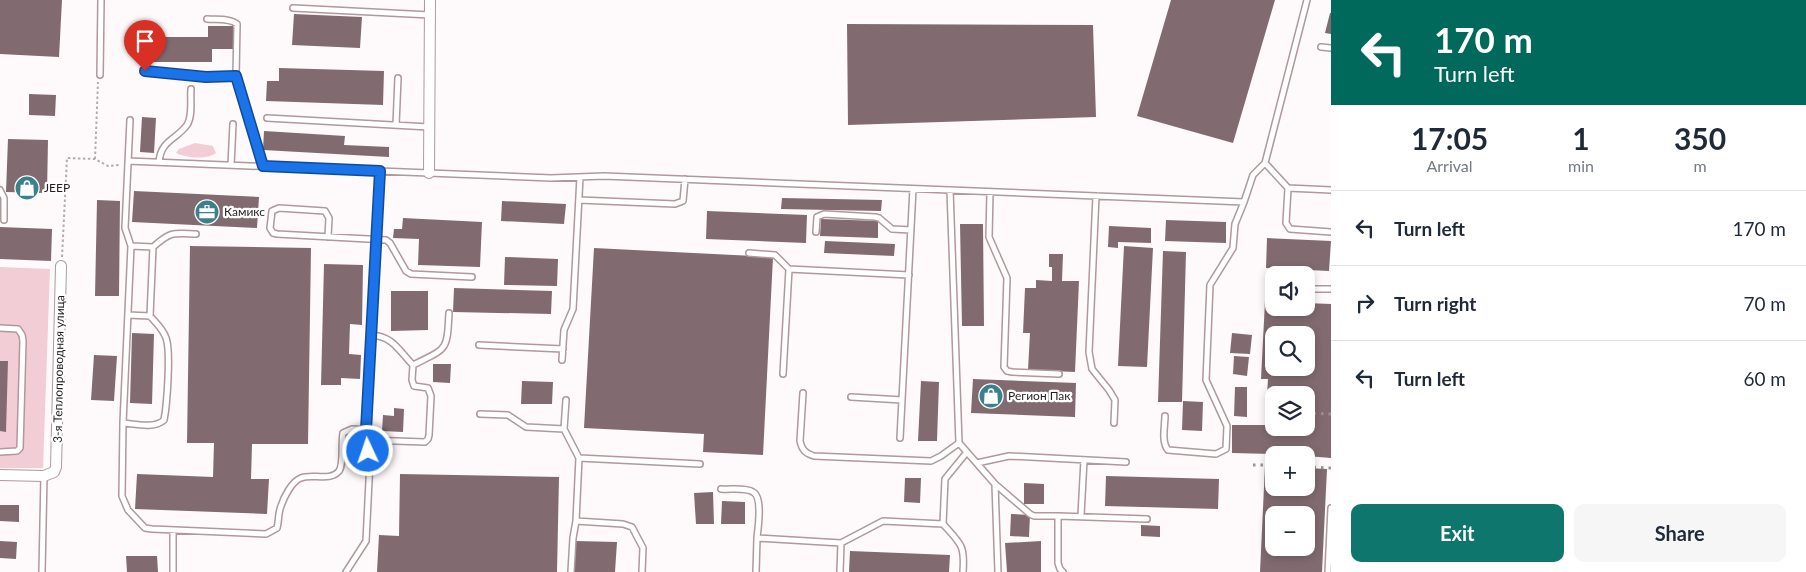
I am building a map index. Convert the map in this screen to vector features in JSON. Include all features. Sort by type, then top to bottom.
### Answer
[{"type":"street","points":[[429,173],[430,0]]},
{"type":"street","name":"3-я Теплопроводная улица","points":[[49,474],[57,461],[61,266]]},
{"type":"street","points":[[0,475],[49,474]]},
{"type":"lane","points":[[100,75],[101,0]]},
{"type":"lane","points":[[1165,416],[1164,441],[1165,447],[1168,450],[1216,454],[1226,449],[1228,426],[1206,380],[1210,285],[1233,248],[1235,224],[1254,175],[1265,163],[1307,0]]},
{"type":"lane","points":[[293,8],[430,15]]},
{"type":"lane","points":[[207,19],[231,20],[237,24],[236,76],[263,166]]},
{"type":"lane","points":[[1321,47],[1331,48]]},
{"type":"lane","points":[[145,71],[206,77],[236,76]]},
{"type":"lane","points":[[396,125],[398,78]]},
{"type":"lane","points":[[159,162],[162,149],[183,129],[189,120],[191,89]]},
{"type":"lane","points":[[267,118],[430,127]]},
{"type":"lane","points":[[130,120],[125,228],[131,246],[123,423],[122,496],[128,510],[145,528],[266,534],[272,532],[277,528],[283,501],[298,480],[303,477],[326,477],[335,474],[340,470],[343,433],[352,429],[366,430]]},
{"type":"lane","points":[[231,165],[233,124]]},
{"type":"lane","points":[[128,161],[551,178],[604,176],[1244,202]]},
{"type":"lane","points":[[1265,163],[1288,188],[1331,190]]},
{"type":"lane","points":[[346,572],[366,541],[370,462],[366,430],[380,171]]},
{"type":"lane","points":[[562,360],[564,330],[574,309],[580,177]]},
{"type":"lane","points":[[579,200],[680,203],[684,196],[685,179]]},
{"type":"lane","points":[[900,438],[913,188]]},
{"type":"lane","points":[[1288,188],[1286,222],[1290,229],[1331,232]]},
{"type":"lane","points":[[0,190],[4,198],[4,220]]},
{"type":"lane","points":[[950,190],[959,443],[995,484],[1034,516],[1147,519]]},
{"type":"lane","points":[[990,192],[989,237],[1007,278],[1004,367],[1012,372],[1059,374]]},
{"type":"lane","points":[[1096,196],[1088,352],[1092,369],[1115,400],[1114,424]]},
{"type":"lane","points":[[328,237],[329,218],[326,211],[278,208],[272,211],[270,228],[273,233],[328,237],[386,240],[390,243],[406,271],[411,274],[472,277]]},
{"type":"lane","points":[[816,232],[817,217],[824,214],[875,217],[892,229],[911,230]]},
{"type":"lane","points":[[131,246],[153,247],[171,234],[196,234]]},
{"type":"lane","points":[[123,423],[155,425],[164,420],[168,351],[162,330],[150,316],[153,247]]},
{"type":"lane","points":[[749,253],[775,255],[789,269],[908,275]]},
{"type":"lane","points":[[784,374],[789,269]]},
{"type":"lane","points":[[1315,289],[1331,289]]},
{"type":"lane","points":[[413,365],[438,353],[446,344],[449,313]]},
{"type":"lane","points":[[128,315],[150,316]]},
{"type":"lane","points":[[0,328],[18,330],[22,335],[23,341],[20,448],[17,451],[0,452]]},
{"type":"lane","points":[[366,440],[420,442],[428,440],[431,396],[428,388],[414,386],[413,365],[388,338],[371,335]]},
{"type":"lane","points":[[479,345],[563,349]]},
{"type":"lane","points":[[803,392],[800,441],[802,449],[806,454],[814,456],[931,461],[959,443]]},
{"type":"lane","points":[[851,397],[902,400]]},
{"type":"lane","points":[[566,400],[564,429],[579,458],[571,572]]},
{"type":"lane","points":[[480,414],[508,415],[526,427],[564,429]]},
{"type":"lane","points":[[943,524],[946,480],[967,452]]},
{"type":"lane","points":[[977,464],[1009,456],[1126,462]]},
{"type":"lane","points":[[579,458],[700,464]]},
{"type":"lane","points":[[1081,516],[1084,460]]},
{"type":"lane","points":[[42,572],[49,474]]},
{"type":"lane","points":[[995,484],[998,572]]},
{"type":"lane","points":[[720,489],[749,490],[757,496],[759,502],[756,572]]},
{"type":"lane","points":[[1328,572],[1331,508]]},
{"type":"lane","points":[[1058,516],[1058,563],[1060,569],[1064,572]]},
{"type":"lane","points":[[576,521],[622,524],[632,527],[643,548],[642,572]]},
{"type":"lane","points":[[757,538],[841,543],[883,521],[943,524],[962,545],[964,552],[963,572]]},
{"type":"lane","points":[[173,530],[173,572]]},
{"type":"lane","points":[[840,572],[841,543]]},
{"type":"path","points":[[95,159],[97,91],[100,75]]},
{"type":"path","points":[[61,266],[67,158],[95,159],[108,166],[118,166],[128,161]]},
{"type":"shaded area","points":[[195,143],[213,146],[216,153],[207,157],[196,158],[176,153],[179,149]]},
{"type":"shaded area","points":[[0,267],[50,269],[43,468],[0,468]]},
{"type":"building","points":[[0,0],[62,0],[59,57],[0,54]]},
{"type":"building","points":[[1171,0],[1275,0],[1233,143],[1137,116]]},
{"type":"building","points":[[1331,13],[1331,34],[1325,33]]},
{"type":"building","points":[[294,14],[362,17],[360,48],[292,45]]},
{"type":"building","points":[[847,24],[1093,25],[1096,117],[848,125]]},
{"type":"building","points":[[208,26],[233,26],[233,49],[212,49],[212,62],[154,62],[154,37],[208,37]]},
{"type":"building","points":[[279,68],[384,71],[383,105],[266,101],[267,81],[279,81]]},
{"type":"building","points":[[29,94],[56,95],[55,116],[29,115]]},
{"type":"building","points":[[142,117],[156,118],[154,153],[140,152]]},
{"type":"building","points":[[264,131],[345,136],[344,145],[389,147],[389,157],[263,150]]},
{"type":"building","points":[[8,139],[48,140],[47,193],[6,192]]},
{"type":"building","points":[[134,191],[259,197],[257,228],[132,222]]},
{"type":"building","points":[[782,198],[882,200],[881,211],[781,209]]},
{"type":"building","points":[[97,200],[120,201],[119,296],[95,296]]},
{"type":"building","points":[[502,201],[566,204],[564,224],[501,221]]},
{"type":"building","points":[[707,211],[807,215],[806,243],[706,239]]},
{"type":"building","points":[[403,218],[482,222],[480,267],[418,265],[419,239],[393,238],[394,229],[402,229]]},
{"type":"building","points":[[821,219],[878,221],[878,238],[820,236]]},
{"type":"building","points":[[1166,220],[1226,222],[1226,243],[1165,241]]},
{"type":"building","points":[[960,224],[983,224],[984,326],[962,326]]},
{"type":"building","points":[[1109,226],[1151,228],[1151,243],[1118,242],[1118,248],[1108,247]]},
{"type":"building","points":[[0,227],[52,229],[51,261],[0,259]]},
{"type":"building","points":[[1267,238],[1331,241],[1329,271],[1315,270],[1315,266],[1266,266]]},
{"type":"building","points":[[825,241],[895,244],[894,256],[824,253]]},
{"type":"building","points":[[190,246],[311,248],[308,444],[252,444],[251,479],[269,479],[267,514],[135,509],[137,474],[213,477],[214,443],[187,443]]},
{"type":"building","points":[[1124,246],[1153,248],[1147,367],[1118,366]]},
{"type":"building","points":[[594,248],[773,257],[763,455],[703,452],[704,434],[584,428]]},
{"type":"building","points":[[1163,251],[1186,252],[1182,402],[1158,402]]},
{"type":"building","points":[[1049,254],[1063,254],[1062,281],[1079,281],[1075,372],[1028,370],[1030,333],[1023,333],[1025,288],[1036,288],[1036,280],[1052,281],[1052,267],[1049,267]]},
{"type":"building","points":[[505,257],[558,259],[557,286],[504,285]]},
{"type":"building","points":[[324,264],[363,265],[362,325],[350,324],[349,354],[361,355],[360,379],[341,378],[341,385],[321,385]]},
{"type":"building","points":[[454,288],[552,291],[551,314],[453,312]]},
{"type":"building","points":[[391,291],[428,291],[428,330],[391,331]]},
{"type":"building","points":[[1265,301],[1265,316],[1315,316],[1315,303],[1331,304],[1331,458],[1315,457],[1315,446],[1265,446],[1265,454],[1232,453],[1232,425],[1265,425],[1265,436],[1315,436],[1315,386],[1268,386],[1268,379],[1261,379]]},
{"type":"building","points":[[132,333],[154,334],[152,404],[130,403]]},
{"type":"building","points":[[1232,333],[1252,335],[1250,354],[1230,353]]},
{"type":"building","points":[[94,355],[117,356],[114,401],[91,400]]},
{"type":"building","points":[[1234,356],[1249,357],[1247,376],[1233,374]]},
{"type":"building","points":[[0,361],[8,361],[6,432],[0,431]]},
{"type":"building","points":[[433,364],[451,364],[450,383],[433,382]]},
{"type":"building","points":[[973,379],[1076,383],[1075,417],[971,413]]},
{"type":"building","points":[[522,381],[553,382],[552,404],[521,404]]},
{"type":"building","points":[[921,381],[939,382],[937,441],[918,441]]},
{"type":"building","points":[[1235,387],[1247,387],[1247,417],[1234,416]]},
{"type":"building","points":[[1183,401],[1203,402],[1202,431],[1182,430]]},
{"type":"building","points":[[394,408],[404,409],[403,432],[382,431],[383,415],[394,416]]},
{"type":"building","points":[[1265,466],[1265,496],[1315,496],[1315,468],[1327,469],[1322,572],[1260,572]]},
{"type":"building","points":[[400,474],[559,477],[557,572],[377,572],[379,535],[399,536]]},
{"type":"building","points":[[1106,476],[1219,479],[1218,509],[1105,506]]},
{"type":"building","points":[[905,478],[921,478],[920,503],[904,502]]},
{"type":"building","points":[[1024,483],[1044,484],[1044,504],[1024,504]]},
{"type":"building","points":[[713,492],[714,524],[696,524],[694,493]]},
{"type":"building","points":[[722,501],[745,502],[745,524],[721,524]]},
{"type":"building","points":[[0,505],[19,505],[19,522],[0,521]]},
{"type":"building","points":[[1011,514],[1030,515],[1029,537],[1010,536]]},
{"type":"building","points":[[1141,525],[1160,526],[1160,537],[1141,536]]},
{"type":"building","points":[[0,541],[17,542],[16,559],[0,558]]},
{"type":"building","points":[[576,541],[617,542],[615,572],[574,572]]},
{"type":"building","points":[[1041,541],[1041,572],[1007,572],[1005,543]]},
{"type":"building","points":[[850,551],[950,555],[949,572],[849,572]]},
{"type":"building","points":[[126,556],[157,556],[158,572],[127,572]]},
{"type":"railway","points":[[1315,413],[1331,414]]},
{"type":"railway","points":[[1253,465],[1265,465]]},
{"type":"railway","points":[[1315,467],[1331,468]]},
{"type":"place","name":"JEEP","points":[[27,188]]},
{"type":"place","name":"Камикс","points":[[207,212]]},
{"type":"place","name":"Регион Пак","points":[[991,396]]},
{"type":"route","points":[[145,71],[206,77],[236,76],[263,166],[380,171],[366,430],[368,451]]}]
